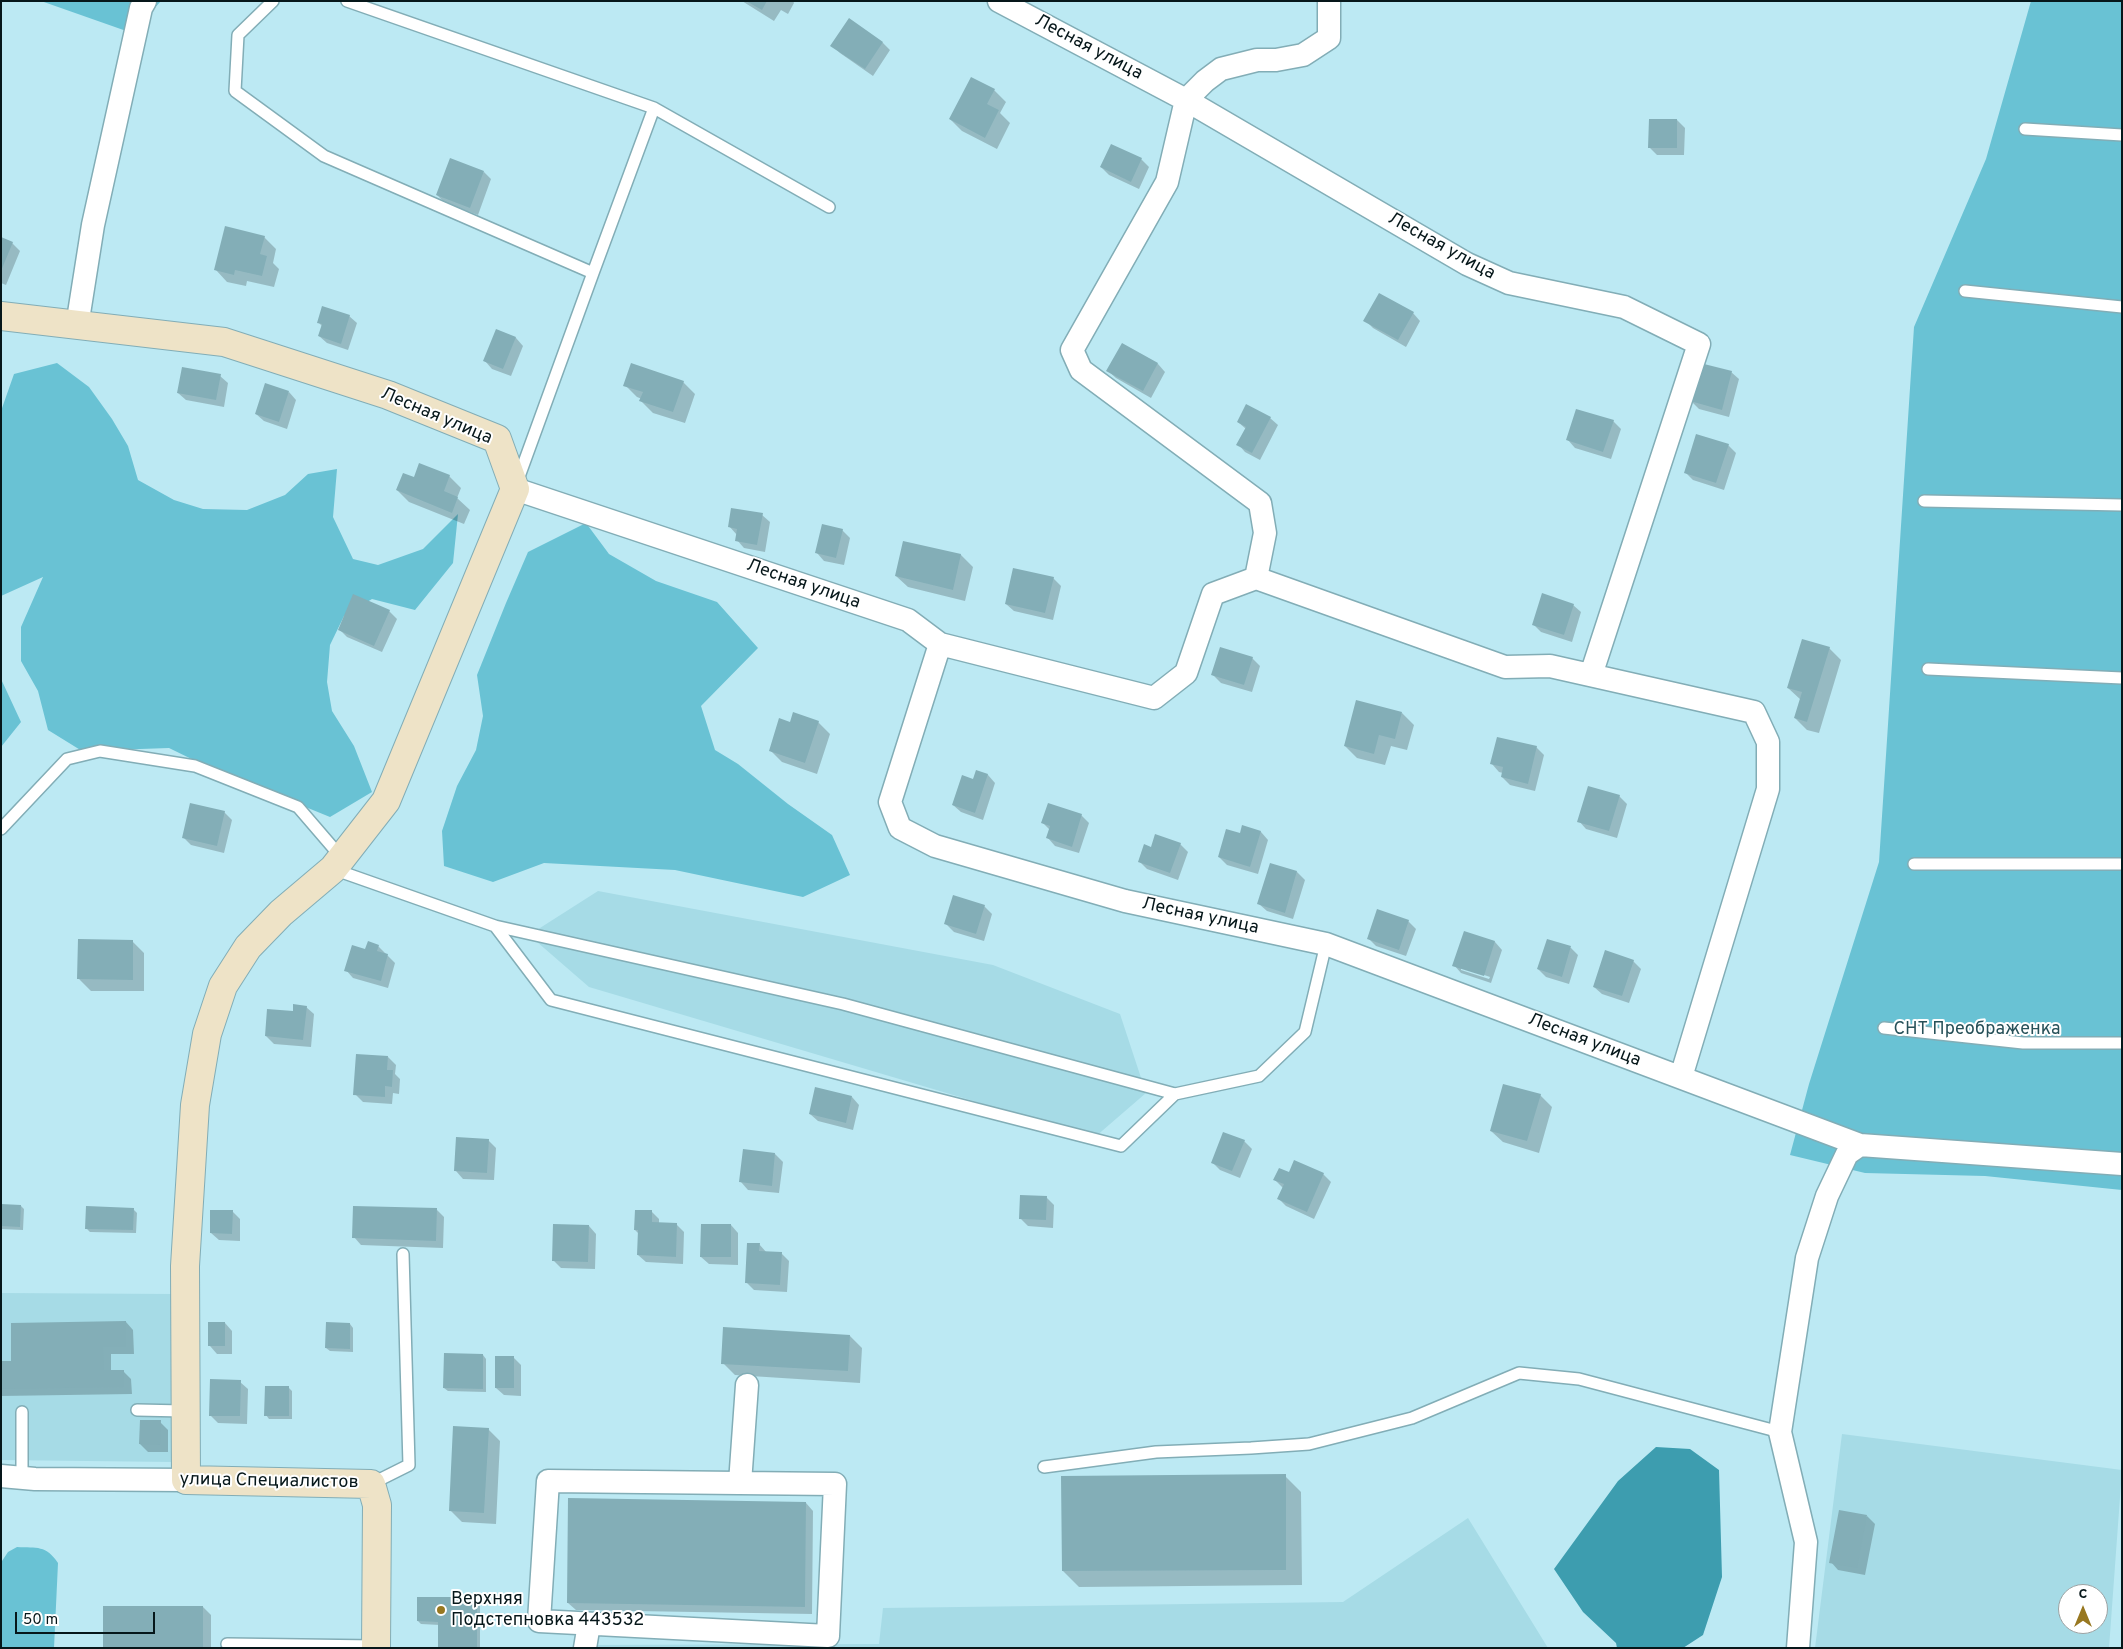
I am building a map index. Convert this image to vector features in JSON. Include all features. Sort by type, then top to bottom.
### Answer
[{"type":"street","points":[[77,326],[93,225],[141,8],[145,1]]},
{"type":"street","name":"Лесная улица","points":[[1000,1],[1186,100],[1468,264],[1510,283],[1624,307],[1699,344],[1590,675]]},
{"type":"street","points":[[1329,1],[1329,38],[1303,55],[1276,60],[1257,60],[1221,69],[1205,81],[1186,100],[1166,182],[1072,350],[1081,370],[1260,503],[1265,533],[1256,578],[1505,667],[1550,666],[1754,712],[1768,742],[1768,789],[1681,1077]]},
{"type":"street","name":"Лесная улица","points":[[1,316],[224,342],[388,396],[498,439],[515,488],[908,620],[940,644],[1154,698],[1186,673],[1213,594],[1256,578]]},
{"type":"street","points":[[186,1480],[184,1411],[185,1266],[195,1105],[207,1034],[223,986],[248,947],[281,912],[337,863],[386,801],[515,488]]},
{"type":"street","name":"Лесная улица","points":[[940,644],[890,802],[900,828],[935,846],[1125,901],[1326,944],[1860,1145],[2122,1164]]},
{"type":"street","points":[[1798,1648],[1806,1542],[1780,1432],[1807,1258],[1830,1188],[1847,1154],[1860,1145]]},
{"type":"street","points":[[740,1483],[747,1385]]},
{"type":"street","name":"улица Специалистов","points":[[12,1477],[371,1484],[377,1505],[376,1647]]},
{"type":"street","points":[[548,1481],[835,1484],[828,1636],[589,1624],[539,1622],[548,1481]]},
{"type":"street","points":[[585,1648],[589,1624]]},
{"type":"lane","points":[[273,1],[238,35],[235,91],[324,156],[593,273]]},
{"type":"lane","points":[[347,1],[654,108],[829,207]]},
{"type":"lane","points":[[515,488],[654,108]]},
{"type":"lane","points":[[2025,129],[2122,135]]},
{"type":"lane","points":[[1965,291],[2122,307]]},
{"type":"lane","points":[[1924,501],[2122,505]]},
{"type":"lane","points":[[1928,669],[2122,678]]},
{"type":"lane","points":[[1,829],[66,759],[100,751],[195,766],[298,807],[337,863],[495,926],[843,1004],[1176,1094],[1259,1076],[1305,1032],[1326,944]]},
{"type":"lane","points":[[1914,864],[2122,864]]},
{"type":"lane","points":[[495,926],[551,1000],[1121,1146],[1176,1094]]},
{"type":"lane","points":[[1884,1028],[2023,1044],[2122,1044]]},
{"type":"lane","points":[[371,1484],[409,1465],[403,1254]]},
{"type":"lane","points":[[1044,1466],[1156,1452],[1309,1444],[1412,1418],[1519,1373],[1580,1379],[1780,1432]]},
{"type":"lane","points":[[137,1410],[184,1411]]},
{"type":"lane","points":[[12,1477],[22,1412]]},
{"type":"lane","points":[[227,1644],[376,1647]]},
{"type":"shaded area","points":[[598,891],[993,965],[1120,1014],[1146,1093],[1095,1137],[589,987],[529,935]]},
{"type":"shaded area","points":[[1,1293],[173,1294],[173,1462],[1,1460]]},
{"type":"shaded area","points":[[1842,1434],[2122,1470],[2109,1648],[1815,1648]]},
{"type":"shaded area","points":[[1656,1447],[1690,1449],[1719,1470],[1722,1577],[1703,1635],[1683,1648],[1617,1648],[1616,1643],[1583,1612],[1554,1569],[1618,1481]]},
{"type":"shaded area","points":[[1468,1518],[1548,1648],[588,1648],[588,1645],[879,1644],[883,1608],[1343,1602]]},
{"type":"green space","points":[[41,1],[161,1],[132,33]]},
{"type":"green space","name":"СНТ Преображенка","points":[[2031,1],[2122,1],[2122,1190],[1985,1176],[1865,1173],[1790,1155],[1809,1084],[1879,862],[1914,327],[1986,159]]},
{"type":"green space","points":[[57,363],[89,387],[112,419],[128,446],[138,480],[174,500],[203,509],[247,510],[285,495],[308,474],[337,469],[333,517],[353,559],[378,565],[423,549],[458,514],[453,563],[415,610],[372,599],[344,616],[330,645],[327,682],[332,711],[354,746],[372,792],[330,817],[210,768],[169,748],[82,751],[48,730],[38,691],[21,661],[21,627],[43,577],[1,596],[1,411],[14,374]]},
{"type":"green space","points":[[586,523],[609,554],[656,581],[717,602],[758,648],[701,706],[715,750],[738,764],[788,804],[832,835],[850,875],[803,897],[675,870],[544,863],[493,882],[444,866],[442,831],[457,786],[476,750],[483,716],[477,675],[506,603],[528,552]]},
{"type":"green space","points":[[1,679],[21,722],[1,747]]},
{"type":"green space","points":[[17,1547],[45,1550],[58,1563],[54,1648],[1,1648],[2,1561],[8,1552]]},
{"type":"building","points":[[746,1],[767,1],[762,10]]},
{"type":"building","points":[[849,18],[883,42],[865,69],[830,46]]},
{"type":"building","points":[[971,77],[995,89],[987,104],[999,110],[985,138],[949,119]]},
{"type":"building","points":[[1649,119],[1677,119],[1677,148],[1648,148]]},
{"type":"building","points":[[1111,144],[1142,158],[1131,182],[1100,167]]},
{"type":"building","points":[[450,158],[484,171],[470,208],[436,195]]},
{"type":"building","points":[[225,226],[265,236],[260,254],[267,256],[262,276],[235,270],[234,275],[214,270]]},
{"type":"building","points":[[1,237],[13,242],[1,271]]},
{"type":"building","points":[[1379,293],[1414,312],[1398,340],[1363,321]]},
{"type":"building","points":[[322,306],[350,315],[341,344],[318,336],[322,324],[317,323]]},
{"type":"building","points":[[496,329],[516,337],[503,369],[483,361]]},
{"type":"building","points":[[1122,343],[1158,363],[1143,391],[1106,371]]},
{"type":"building","points":[[631,363],[684,381],[673,412],[639,401],[643,392],[623,386]]},
{"type":"building","points":[[1700,363],[1732,371],[1722,410],[1690,401]]},
{"type":"building","points":[[182,367],[221,374],[216,400],[177,393]]},
{"type":"building","points":[[265,383],[289,391],[279,422],[255,414]]},
{"type":"building","points":[[1246,404],[1271,417],[1252,453],[1236,445],[1246,427],[1237,422]]},
{"type":"building","points":[[1576,409],[1614,420],[1603,452],[1566,440]]},
{"type":"building","points":[[1696,434],[1729,444],[1716,483],[1684,473]]},
{"type":"building","points":[[419,463],[450,475],[444,491],[458,497],[452,513],[396,490],[403,473],[414,477]]},
{"type":"building","points":[[731,508],[763,513],[757,545],[735,541],[737,529],[728,527]]},
{"type":"building","points":[[822,524],[843,529],[836,558],[815,553]]},
{"type":"building","points":[[903,541],[961,554],[953,590],[895,576]]},
{"type":"building","points":[[1013,568],[1054,577],[1045,613],[1005,604]]},
{"type":"building","points":[[1542,593],[1574,604],[1564,635],[1532,625]]},
{"type":"building","points":[[353,594],[390,610],[374,646],[338,630]]},
{"type":"building","points":[[1802,639],[1830,647],[1807,722],[1794,718],[1802,692],[1787,688]]},
{"type":"building","points":[[1220,647],[1253,657],[1244,685],[1211,675]]},
{"type":"building","points":[[1356,700],[1402,712],[1395,739],[1379,735],[1374,754],[1344,746]]},
{"type":"building","points":[[793,712],[819,721],[805,763],[769,751],[779,718],[790,722]]},
{"type":"building","points":[[1497,737],[1537,746],[1528,784],[1501,777],[1503,767],[1490,764]]},
{"type":"building","points":[[976,770],[988,774],[975,813],[952,805],[962,775],[973,779]]},
{"type":"building","points":[[1588,786],[1620,795],[1609,831],[1577,822]]},
{"type":"building","points":[[190,803],[225,811],[217,846],[182,838]]},
{"type":"building","points":[[1048,803],[1082,814],[1072,847],[1046,838],[1050,826],[1041,823]]},
{"type":"building","points":[[1242,825],[1261,831],[1250,867],[1218,857],[1226,829],[1240,833]]},
{"type":"building","points":[[1155,834],[1181,843],[1170,873],[1138,862],[1144,844],[1151,847]]},
{"type":"building","points":[[1270,863],[1297,871],[1285,913],[1257,904]]},
{"type":"building","points":[[953,895],[985,905],[976,934],[944,924]]},
{"type":"building","points":[[1377,909],[1409,920],[1399,950],[1367,939]]},
{"type":"building","points":[[1464,931],[1495,941],[1484,976],[1452,966]]},
{"type":"building","points":[[78,939],[133,940],[133,980],[77,979]]},
{"type":"building","points":[[1547,939],[1571,946],[1562,977],[1537,969]]},
{"type":"building","points":[[368,941],[379,945],[377,951],[388,954],[381,981],[344,971],[352,945],[365,949]]},
{"type":"building","points":[[1605,950],[1634,960],[1622,996],[1593,987]]},
{"type":"building","points":[[293,1004],[307,1006],[303,1040],[265,1036],[267,1009],[293,1011]]},
{"type":"building","points":[[356,1054],[388,1056],[387,1070],[393,1070],[392,1087],[385,1086],[385,1097],[353,1095]]},
{"type":"building","points":[[1503,1084],[1541,1094],[1527,1141],[1490,1131]]},
{"type":"building","points":[[815,1087],[852,1096],[846,1123],[809,1114]]},
{"type":"building","points":[[1223,1132],[1245,1140],[1232,1171],[1211,1163]]},
{"type":"building","points":[[456,1137],[489,1139],[487,1173],[454,1171]]},
{"type":"building","points":[[743,1149],[775,1153],[772,1186],[739,1182]]},
{"type":"building","points":[[1294,1160],[1324,1173],[1307,1212],[1277,1199],[1284,1184],[1273,1180],[1279,1168],[1289,1172]]},
{"type":"building","points":[[1020,1195],[1047,1196],[1046,1220],[1019,1219]]},
{"type":"building","points":[[1,1204],[21,1205],[20,1227],[1,1226]]},
{"type":"building","points":[[86,1206],[134,1208],[133,1230],[85,1229]]},
{"type":"building","points":[[353,1206],[437,1208],[436,1241],[352,1238]]},
{"type":"building","points":[[210,1210],[233,1210],[232,1234],[210,1233]]},
{"type":"building","points":[[635,1210],[652,1210],[652,1222],[677,1223],[676,1257],[637,1255],[638,1230],[634,1230]]},
{"type":"building","points":[[553,1224],[589,1225],[588,1262],[552,1261]]},
{"type":"building","points":[[701,1224],[731,1224],[731,1257],[700,1257]]},
{"type":"building","points":[[747,1243],[760,1243],[759,1251],[782,1252],[780,1285],[745,1283]]},
{"type":"building","points":[[126,1321],[126,1347],[103,1347],[104,1370],[124,1370],[124,1387],[1,1389],[1,1361],[11,1361],[11,1323]]},
{"type":"building","points":[[208,1322],[225,1322],[225,1346],[208,1346]]},
{"type":"building","points":[[326,1322],[350,1323],[350,1349],[325,1348]]},
{"type":"building","points":[[723,1327],[850,1335],[848,1371],[721,1364]]},
{"type":"building","points":[[444,1353],[483,1354],[483,1389],[443,1388]]},
{"type":"building","points":[[495,1356],[514,1356],[514,1388],[495,1388]]},
{"type":"building","points":[[210,1379],[241,1380],[240,1416],[209,1416]]},
{"type":"building","points":[[265,1386],[289,1386],[289,1416],[264,1416]]},
{"type":"building","points":[[140,1420],[161,1420],[160,1445],[139,1444]]},
{"type":"building","points":[[453,1426],[489,1428],[484,1513],[449,1511]]},
{"type":"building","points":[[1286,1474],[1286,1570],[1062,1571],[1061,1476]]},
{"type":"building","points":[[568,1498],[806,1502],[805,1607],[567,1603]]},
{"type":"building","points":[[1839,1510],[1867,1515],[1857,1568],[1829,1563]]},
{"type":"building","points":[[417,1597],[477,1597],[477,1648],[438,1648],[438,1622],[417,1621]]},
{"type":"building","points":[[103,1606],[203,1606],[203,1648],[103,1648]]},
{"type":"place","name":"Верхняя Подстепновка 443532","points":[[441,1610]]}]
